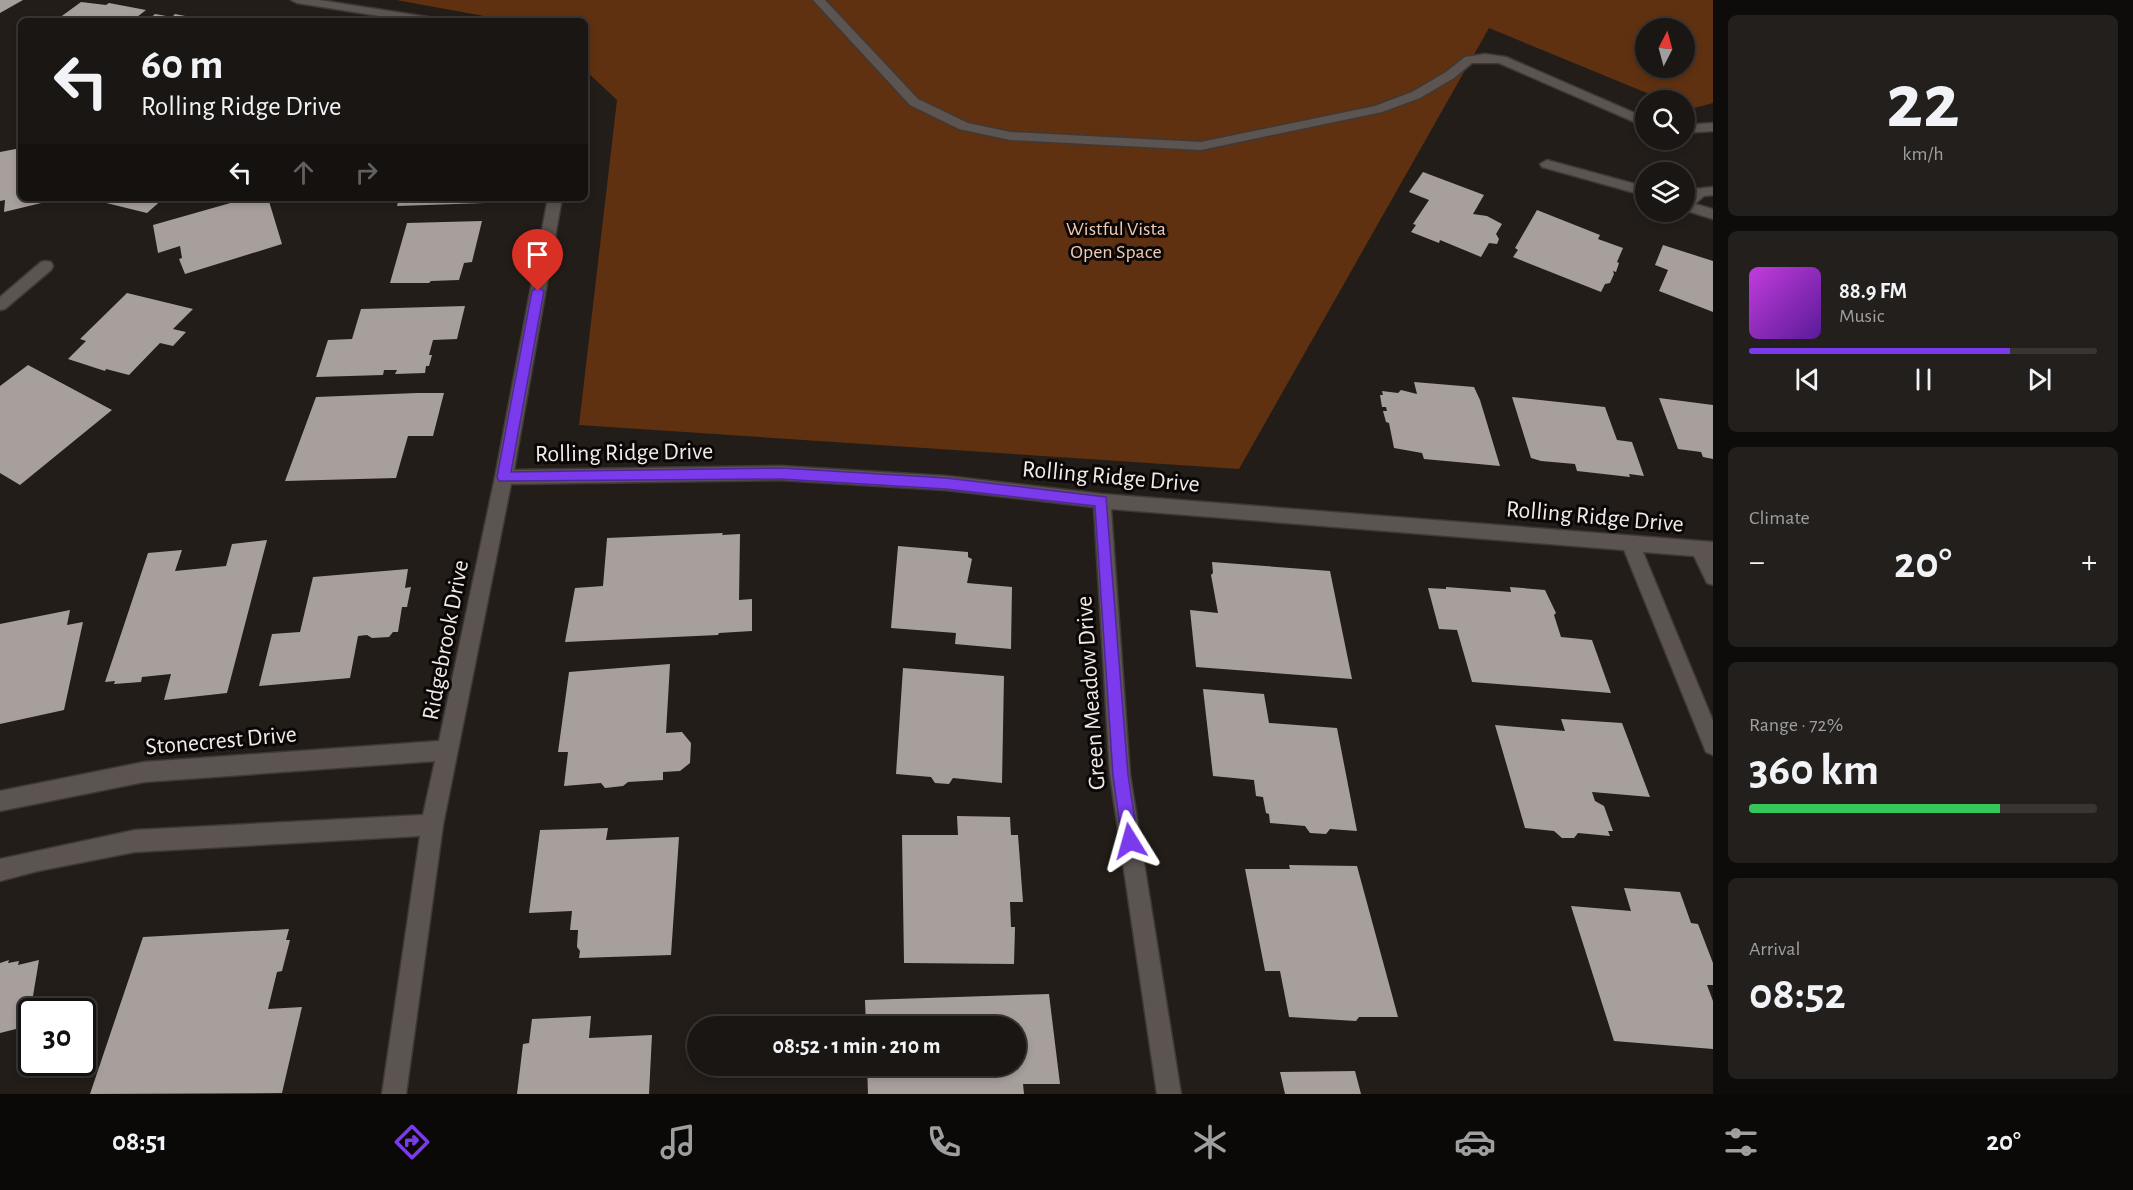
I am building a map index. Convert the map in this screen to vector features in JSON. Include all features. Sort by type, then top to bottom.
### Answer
[{"type":"street","points":[[297,0],[414,18]]},
{"type":"street","points":[[367,11],[380,0]]},
{"type":"street","points":[[819,0],[914,102],[964,126],[1010,136],[1201,146],[1378,109],[1416,95],[1450,75],[1469,60],[1485,57],[1502,60],[1635,118]]},
{"type":"street","points":[[1695,128],[1713,127]]},
{"type":"street","points":[[1547,164],[1635,189]]},
{"type":"street","points":[[1695,196],[1700,192],[1713,191]]},
{"type":"street","name":"Ridgebrook Drive","points":[[394,1094],[432,825],[504,477],[554,201]]},
{"type":"street","points":[[1695,208],[1713,214]]},
{"type":"street","points":[[0,305],[46,266]]},
{"type":"street","name":"Rolling Ridge Drive","points":[[504,477],[781,473],[946,483],[1102,501],[1707,550]]},
{"type":"street","name":"Green Meadow Drive","points":[[1102,501],[1120,775],[1169,1094]]},
{"type":"street","points":[[1630,543],[1713,745]]},
{"type":"street","points":[[1707,550],[1713,577]]},
{"type":"street","name":"Stonecrest Drive","points":[[0,801],[144,772],[449,750]]},
{"type":"street","points":[[0,870],[135,841],[432,825]]},
{"type":"green space","name":"Wistful Vista Open Space","points":[[396,0],[1713,0],[1713,103],[1695,108],[1695,90],[1640,90],[1489,28],[1239,469],[579,425],[617,100],[588,73],[588,18],[495,18]]},
{"type":"building","points":[[0,0],[23,0],[0,13]]},
{"type":"building","points":[[81,2],[106,5],[109,3],[146,10],[136,18],[59,18]]},
{"type":"building","points":[[155,14],[172,17],[175,14],[196,18],[150,18]]},
{"type":"building","points":[[18,149],[18,201],[50,201],[4,212],[5,200],[0,201],[0,152]]},
{"type":"building","points":[[1423,172],[1484,195],[1473,214],[1487,216],[1502,224],[1496,234],[1499,239],[1497,244],[1489,243],[1481,257],[1440,240],[1439,243],[1411,232],[1416,225],[1413,224],[1429,200],[1409,192]]},
{"type":"building","points":[[98,201],[161,201],[147,213]]},
{"type":"building","points":[[237,201],[269,201],[282,244],[185,274],[179,259],[182,258],[180,246],[158,253],[153,225]]},
{"type":"building","points":[[398,201],[487,201],[485,203],[397,206]]},
{"type":"building","points":[[1537,210],[1600,235],[1598,239],[1623,248],[1617,262],[1619,263],[1616,272],[1613,271],[1610,283],[1605,284],[1601,292],[1513,257],[1518,250],[1515,248]]},
{"type":"building","points":[[482,221],[472,262],[464,263],[459,280],[390,283],[407,223]]},
{"type":"building","points":[[1663,245],[1713,261],[1713,312],[1659,291],[1668,270],[1655,265]]},
{"type":"building","points":[[127,293],[193,309],[173,329],[186,332],[173,346],[160,343],[129,375],[106,369],[105,371],[68,359],[86,341],[80,339]]},
{"type":"building","points":[[465,306],[457,339],[433,340],[429,355],[432,355],[425,373],[395,374],[397,370],[384,370],[383,375],[316,377],[328,340],[352,339],[361,309]]},
{"type":"building","points":[[28,365],[112,410],[20,485],[0,473],[0,386]]},
{"type":"building","points":[[1414,382],[1474,387],[1500,466],[1424,459],[1422,453],[1394,448],[1389,423],[1386,422],[1383,411],[1387,411],[1386,407],[1382,407],[1380,395],[1383,395],[1382,391],[1398,393],[1401,390],[1417,394]]},
{"type":"building","points":[[444,393],[433,436],[408,436],[396,478],[285,481],[316,397]]},
{"type":"building","points":[[1512,397],[1605,407],[1617,440],[1632,442],[1644,476],[1629,474],[1630,477],[1577,471],[1575,464],[1531,458]]},
{"type":"building","points":[[1659,398],[1713,405],[1713,459],[1703,457],[1701,452],[1678,449]]},
{"type":"building","points":[[723,533],[722,535],[740,534],[739,600],[752,599],[752,631],[719,633],[718,635],[565,642],[575,588],[603,586],[607,538]]},
{"type":"building","points":[[267,540],[227,693],[164,700],[171,674],[142,677],[141,682],[114,684],[115,681],[105,682],[148,553],[182,550],[175,571],[226,566],[232,544]]},
{"type":"building","points":[[898,546],[968,552],[968,557],[972,559],[967,583],[1012,587],[1011,649],[955,644],[956,633],[891,628]]},
{"type":"building","points":[[1212,562],[1330,571],[1352,679],[1196,667],[1190,610],[1218,613],[1211,575],[1213,573]]},
{"type":"building","points":[[408,569],[405,588],[411,587],[407,607],[402,607],[398,632],[393,632],[389,637],[358,636],[350,678],[259,686],[272,634],[300,632],[313,577]]},
{"type":"building","points":[[1446,587],[1511,592],[1510,587],[1545,590],[1556,613],[1554,615],[1561,637],[1592,640],[1611,693],[1472,682],[1457,630],[1439,629],[1428,588],[1446,589]]},
{"type":"building","points":[[70,610],[67,625],[83,622],[64,710],[0,724],[0,624]]},
{"type":"building","points":[[670,664],[666,733],[682,732],[691,743],[690,763],[680,771],[663,772],[663,780],[628,782],[623,786],[605,788],[601,783],[564,786],[568,752],[558,752],[569,672]]},
{"type":"building","points":[[903,668],[1004,676],[1002,783],[953,778],[949,784],[935,783],[931,777],[896,774]]},
{"type":"building","points":[[1203,689],[1264,694],[1269,723],[1337,728],[1357,831],[1330,829],[1326,834],[1310,833],[1305,826],[1270,823],[1263,797],[1256,796],[1254,780],[1213,776]]},
{"type":"building","points":[[1561,719],[1622,723],[1650,797],[1592,792],[1595,801],[1604,806],[1613,831],[1608,831],[1610,836],[1578,833],[1574,838],[1562,838],[1554,831],[1525,828],[1495,725],[1565,731]]},
{"type":"building","points":[[957,816],[1010,817],[1011,835],[1018,835],[1023,902],[1010,902],[1011,927],[1015,927],[1014,964],[904,963],[902,835],[958,835]]},
{"type":"building","points":[[608,828],[606,840],[679,837],[671,955],[579,958],[578,930],[570,930],[572,911],[529,913],[540,830]]},
{"type":"building","points":[[1289,865],[1357,866],[1398,1017],[1359,1017],[1356,1021],[1289,1017],[1280,971],[1265,971],[1245,869],[1290,869]]},
{"type":"building","points":[[1624,888],[1680,892],[1691,923],[1698,924],[1713,963],[1713,985],[1707,985],[1713,1001],[1713,1049],[1614,1041],[1571,906],[1631,911]]},
{"type":"building","points":[[289,929],[286,940],[290,940],[282,971],[277,972],[268,1009],[302,1007],[282,1093],[90,1094],[143,937]]},
{"type":"building","points":[[9,960],[8,963],[19,961],[18,965],[39,960],[33,998],[18,998],[18,1028],[0,1033],[0,963]]},
{"type":"building","points":[[1049,994],[1060,1084],[1023,1084],[1024,1094],[868,1094],[867,1076],[1026,1076],[1026,1016],[866,1016],[865,1000]]},
{"type":"building","points":[[591,1016],[589,1038],[652,1035],[649,1094],[517,1094],[523,1044],[529,1043],[532,1019]]},
{"type":"building","points":[[1355,1071],[1361,1094],[1285,1094],[1280,1072]]},
{"type":"route","points":[[538,291],[504,477],[781,473],[946,483],[1102,501],[1120,775],[1130,841]]}]
